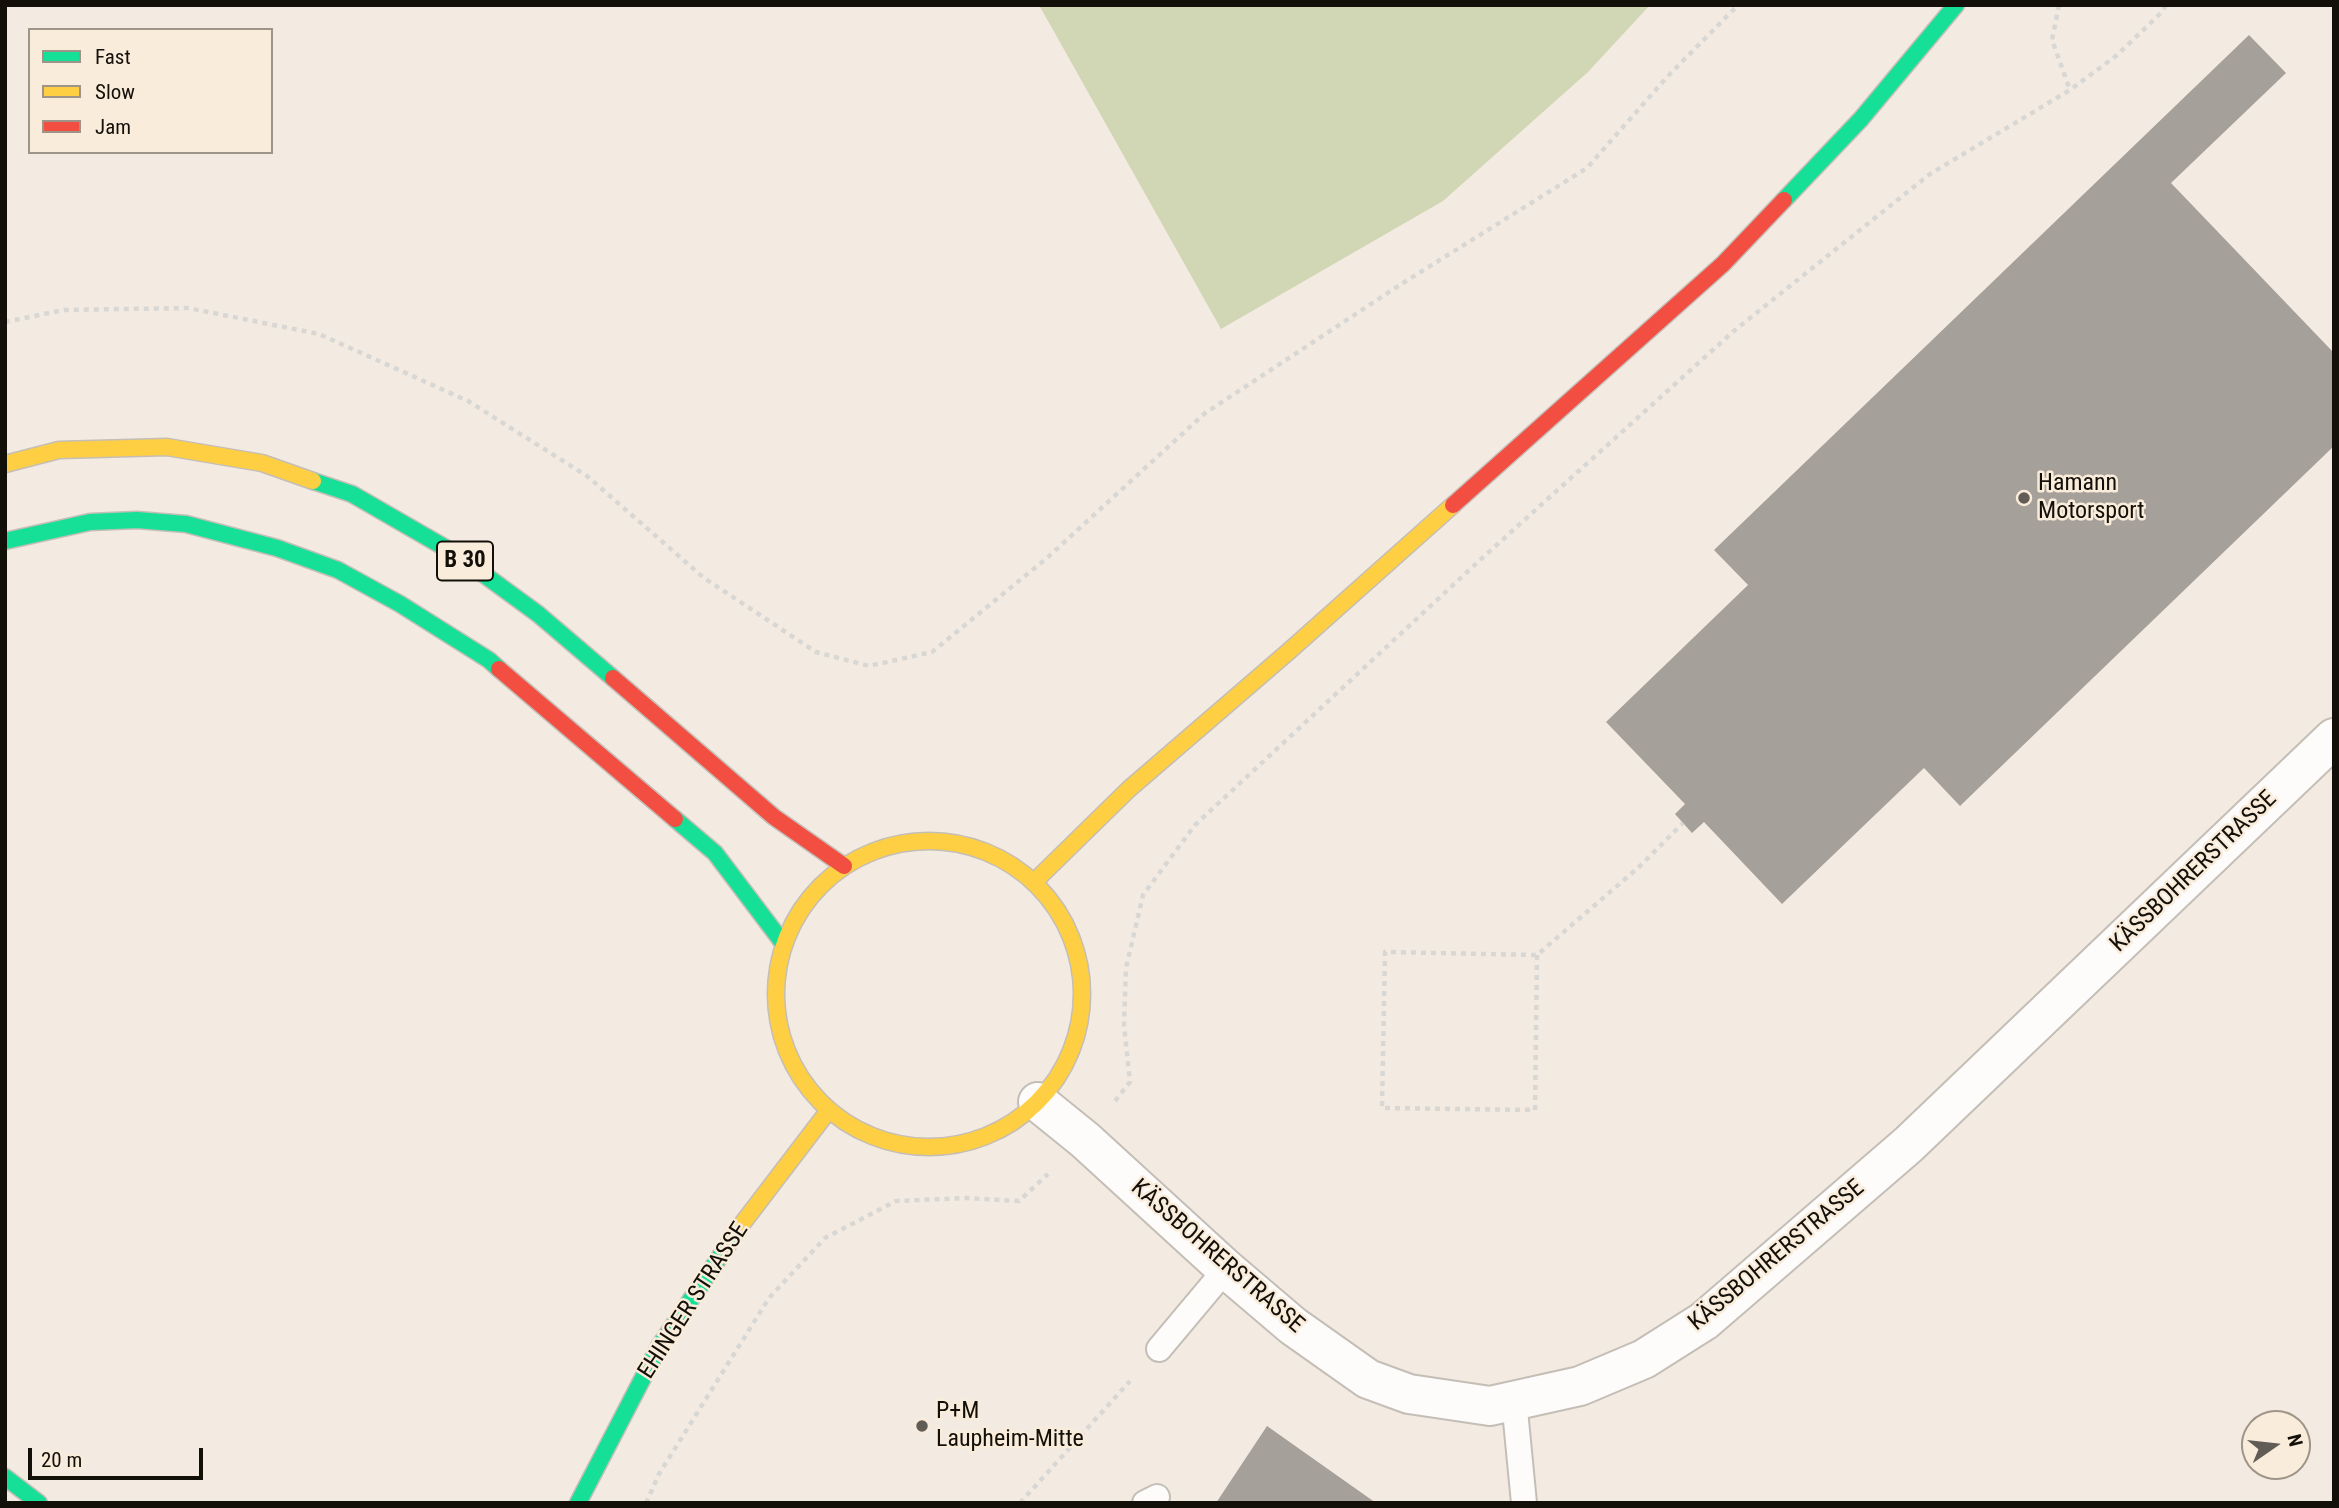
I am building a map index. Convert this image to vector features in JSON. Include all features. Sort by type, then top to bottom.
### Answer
[{"type":"main road","points":[[1034,882],[1129,789],[1299,643],[1723,264],[1861,119],[1956,5]]},
{"type":"main road","name":"B 30","points":[[5,464],[59,450],[167,447],[262,463],[352,494],[456,554],[538,614],[774,817],[844,866]]},
{"type":"main road","points":[[5,541],[90,522],[137,520],[187,524],[277,548],[338,570],[400,604],[489,660],[715,853],[783,943]]},
{"type":"main road","points":[[921,841],[962,844],[1001,858],[1034,882],[1060,914],[1071,939],[1076,951],[1082,992],[1078,1031],[1062,1069],[1038,1102],[1008,1126],[973,1141],[935,1148],[897,1144],[860,1132],[829,1110],[804,1084],[786,1051],[777,1016],[776,979],[783,943],[798,914],[818,887],[844,866],[881,848],[921,841]]},
{"type":"main road","name":"EHINGER STRASSE","points":[[578,1503],[660,1345],[744,1221],[829,1110]]},
{"type":"main road","points":[[5,1477],[40,1503]]},
{"type":"street","name":"KÄSSBOHRERSTRASSE","points":[[1038,1102],[1085,1140],[1226,1269],[1293,1326],[1368,1379],[1409,1394],[1490,1406],[1580,1386],[1644,1359],[1704,1321],[1908,1144],[2334,738]]},
{"type":"lane","points":[[1159,1349],[1226,1269]]},
{"type":"lane","points":[[1514,1400],[1524,1503]]},
{"type":"path","points":[[5,322],[64,310],[188,308],[319,334],[468,401],[587,476],[704,578],[816,652],[869,666],[932,652],[1047,558],[1204,414],[1403,283],[1587,168],[1667,77],[1738,5]]},
{"type":"path","points":[[2060,5],[2052,40],[2070,90]]},
{"type":"path","points":[[1130,1082],[1124,1024],[1126,968],[1143,895],[1195,825],[1480,560],[1735,330],[1930,174],[2070,90],[2116,56],[2161,13],[2165,5]]},
{"type":"path","points":[[1537,955],[1535,1110],[1382,1108],[1385,951],[1537,955],[1639,867],[1683,823]]},
{"type":"path","points":[[646,1503],[659,1474],[769,1298],[825,1238],[896,1201],[966,1198],[1019,1201]]},
{"type":"path","points":[[1020,1503],[1159,1349]]},
{"type":"green space","points":[[1039,5],[1650,5],[1588,72],[1443,201],[1221,329]]},
{"type":"building","name":"Hamann Motorsport","points":[[2249,35],[2286,73],[2171,183],[2334,353],[2334,446],[1960,806],[1924,768],[1782,904],[1704,822],[1692,833],[1675,814],[1685,804],[1606,722],[1748,585],[1714,550]]},
{"type":"building","points":[[1267,1426],[1376,1503],[1216,1503]]},
{"type":"traffic: fast","points":[[1784,200],[1861,119],[1956,5]]},
{"type":"traffic: fast","points":[[313,481],[352,494],[456,554],[538,614],[613,678]]},
{"type":"traffic: fast","points":[[5,541],[90,522],[137,520],[186,524],[277,548],[338,570],[400,604],[499,669]]},
{"type":"traffic: fast","points":[[675,819],[715,853],[783,943]]},
{"type":"traffic: fast","points":[[578,1503],[660,1345],[742,1224]]},
{"type":"traffic: fast","points":[[5,1477],[39,1503]]},
{"type":"traffic: slow","points":[[5,464],[59,450],[167,447],[262,463],[313,481]]},
{"type":"traffic: slow","points":[[1034,882],[1129,789],[1453,505]]},
{"type":"traffic: slow","points":[[929,841],[959,844],[987,853],[1014,867],[1037,886],[1056,909],[1070,936],[1079,964],[1082,994],[1079,1024],[1070,1052],[1056,1079],[1037,1102],[1014,1121],[987,1135],[959,1144],[929,1147],[899,1144],[871,1135],[844,1121],[821,1102],[802,1079],[788,1052],[779,1024],[776,994],[779,964],[788,936],[802,909],[821,886],[844,867],[871,853],[899,844],[929,841]]},
{"type":"traffic: slow","points":[[742,1224],[829,1110]]},
{"type":"traffic: jam","points":[[1453,505],[1723,264],[1784,200]]},
{"type":"traffic: jam","points":[[499,669],[675,819]]},
{"type":"traffic: jam","points":[[613,678],[774,817],[844,866]]},
{"type":"place","name":"Hamann Motorsport","points":[[2024,498]]},
{"type":"place","name":"P+M Laupheim-Mitte","points":[[922,1426]]}]
